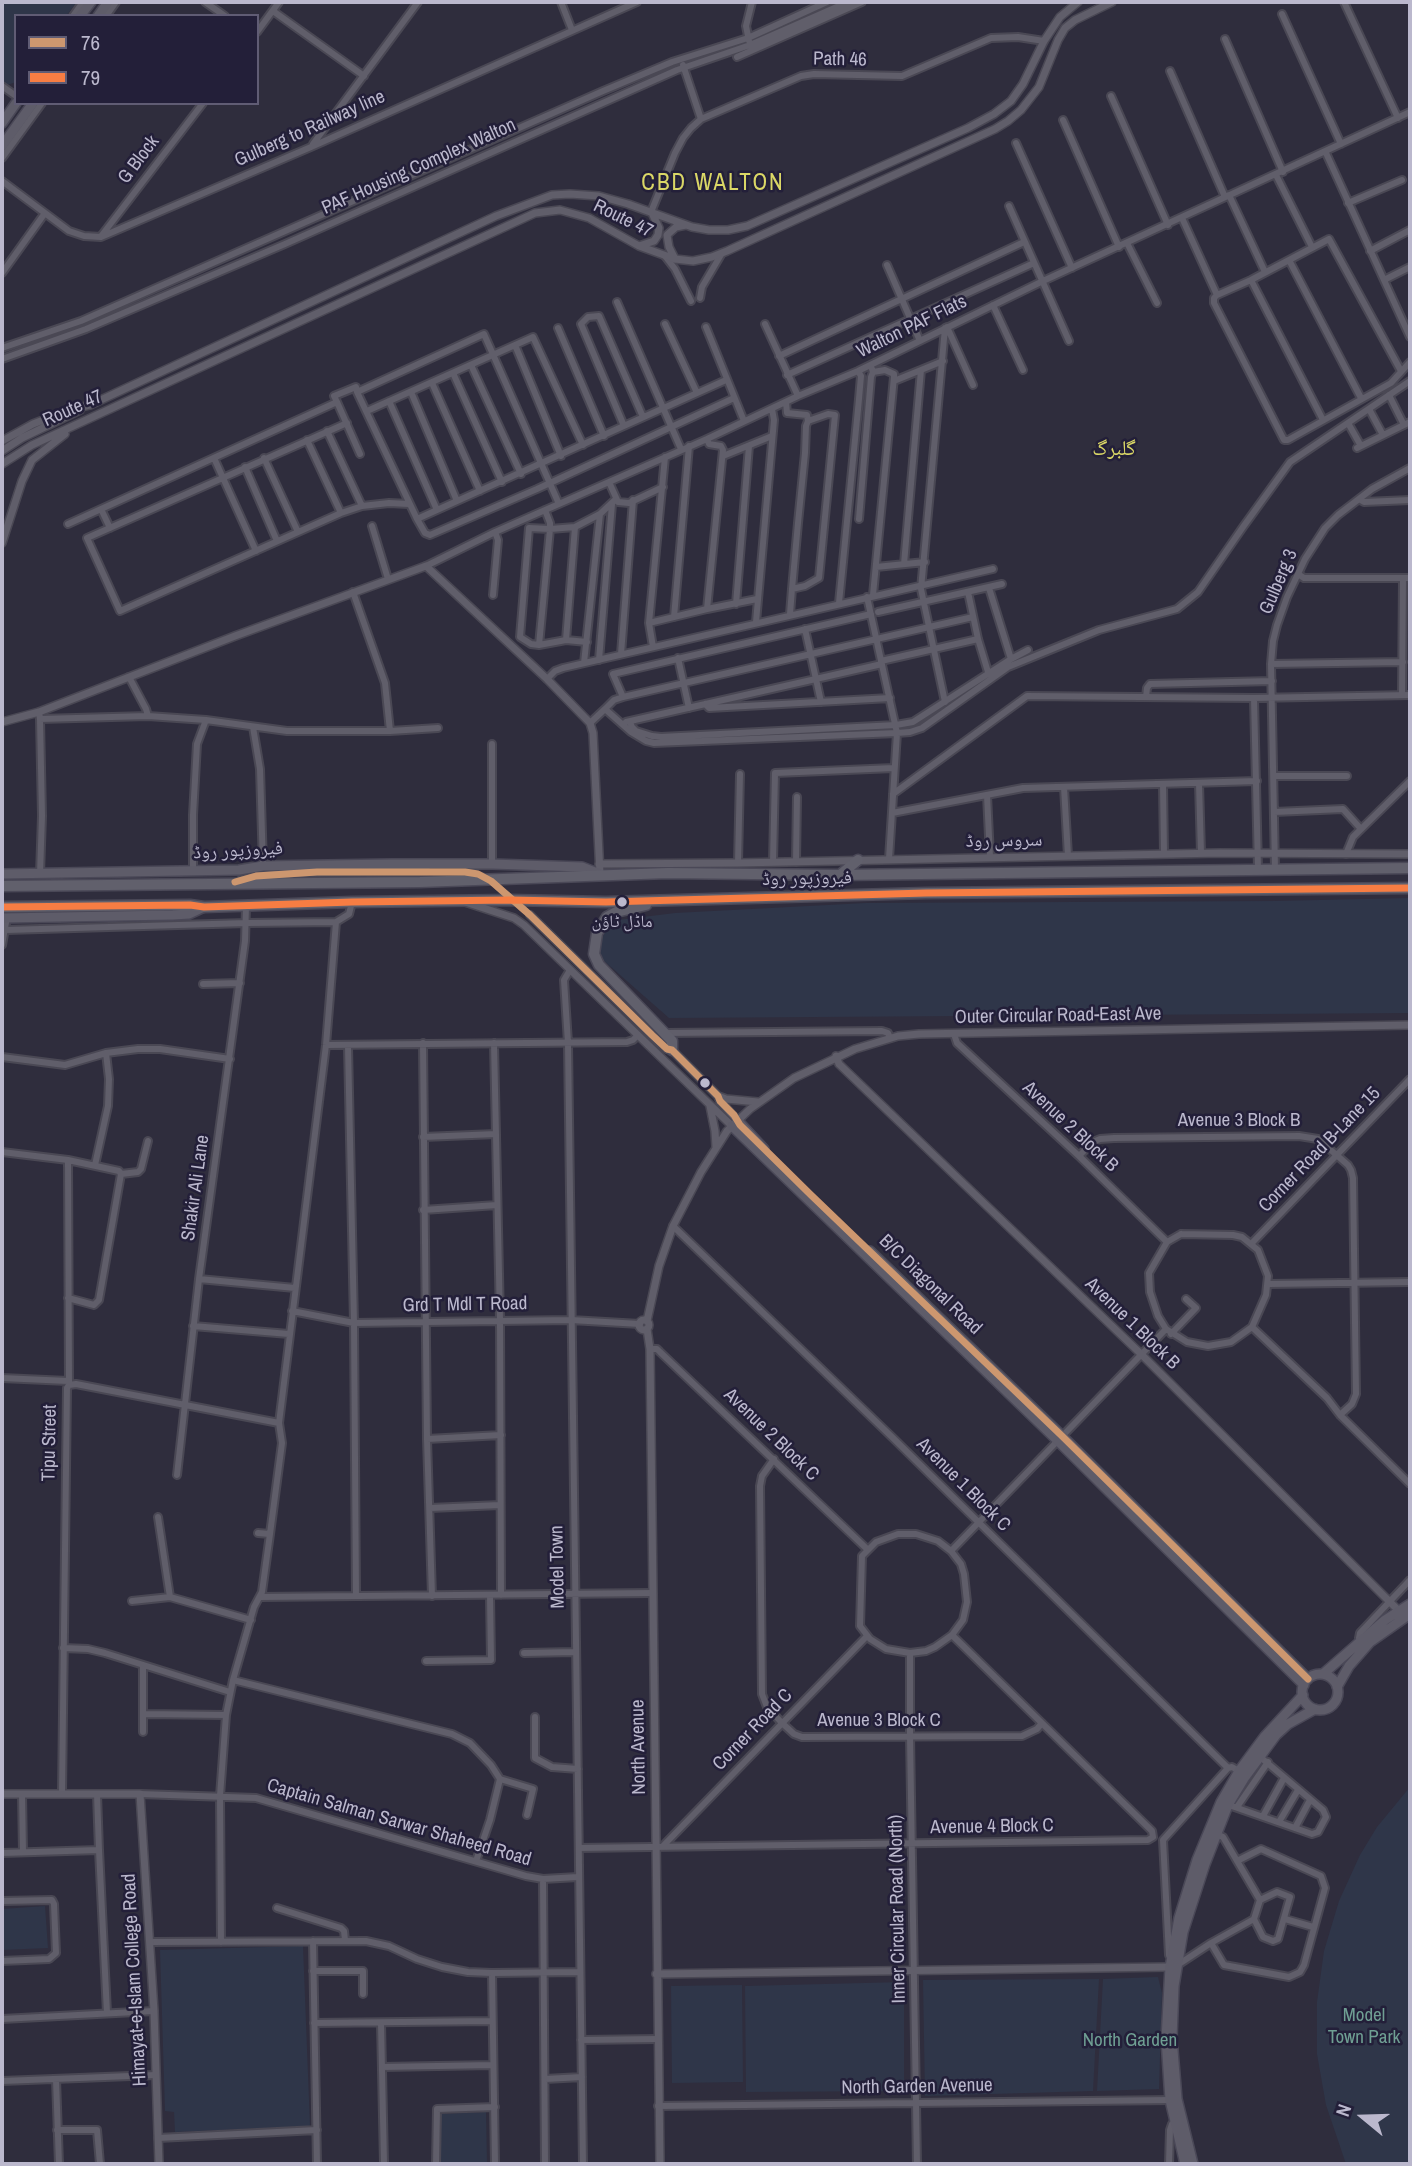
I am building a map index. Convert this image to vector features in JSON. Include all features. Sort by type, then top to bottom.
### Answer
[{"type":"main road","points":[[2,121],[14,105]]},
{"type":"main road","points":[[2,146],[32,105]]},
{"type":"main road","points":[[839,875],[858,860]]},
{"type":"main road","name":"فیروزپور روڈ","points":[[2,874],[239,870],[263,866],[492,864],[668,873],[839,875],[1410,868]]},
{"type":"main road","name":"فیروزپور روڈ","points":[[2,886],[420,881],[600,869]]},
{"type":"main road","name":"فیروزپور روڈ","points":[[2,907],[204,907],[461,900],[606,902],[912,893],[1410,888]]},
{"type":"main road","points":[[672,1049],[672,1041],[599,965],[594,954],[594,942],[601,924],[616,912],[674,900]]},
{"type":"main road","name":"فیروزپور روڈ","points":[[4,918],[181,915],[204,907]]},
{"type":"main road","name":"B/C Diagonal Road","points":[[734,1123],[1306,1682]]},
{"type":"main road","points":[[1337,1687],[1359,1654],[1405,1614],[1410,1604]]},
{"type":"main road","points":[[1229,1805],[1239,1770],[1265,1736],[1303,1695],[1306,1682],[1323,1674],[1361,1640],[1405,1614]]},
{"type":"main road","points":[[1303,1695],[1307,1704],[1315,1709],[1324,1710],[1334,1704],[1338,1694],[1337,1687],[1332,1679],[1323,1674]]},
{"type":"main road","points":[[1185,2164],[1174,2123],[1166,2039],[1179,1918],[1212,1832],[1229,1805],[1264,1759],[1276,1735],[1288,1724],[1315,1709]]},
{"type":"main road","points":[[1173,2100],[1192,2164]]},
{"type":"street","points":[[205,2],[222,14]]},
{"type":"street","points":[[259,29],[279,2]]},
{"type":"street","points":[[311,147],[418,2]]},
{"type":"street","points":[[561,2],[572,30]]},
{"type":"street","name":"Gulberg to Railway line","points":[[101,237],[637,2]]},
{"type":"street","points":[[750,44],[746,26],[752,2]]},
{"type":"street","name":"PAF Housing Complex Walton","points":[[2,348],[81,321],[603,91],[682,59],[750,44],[827,2]]},
{"type":"street","name":"PAF Housing Complex Walton","points":[[2,359],[86,329],[684,68],[750,44],[848,2]]},
{"type":"street","points":[[737,57],[750,44],[862,2]]},
{"type":"street","name":"Route 47","points":[[2,441],[33,424],[90,405],[496,216],[552,195],[599,195],[686,225],[709,230],[747,226],[994,114],[1010,101],[1023,84],[1044,41],[1060,17],[1079,2]]},
{"type":"street","name":"Route 47","points":[[2,464],[23,449],[535,213],[560,210],[589,218],[639,246],[674,259],[693,261],[722,253],[1008,121],[1021,110],[1039,87],[1052,52],[1065,28],[1074,20],[1112,2]]},
{"type":"street","points":[[1344,2],[1398,118]]},
{"type":"street","points":[[273,11],[364,76]]},
{"type":"street","points":[[1282,14],[1341,144]]},
{"type":"street","name":"Path 46","points":[[652,212],[683,138],[701,120],[800,76],[902,76],[991,38],[1018,37],[1044,41]]},
{"type":"street","points":[[1225,39],[1312,247]]},
{"type":"street","points":[[682,59],[701,120]]},
{"type":"street","points":[[1170,71],[1265,272]]},
{"type":"street","points":[[1111,96],[1168,225]]},
{"type":"street","points":[[2,158],[41,105]]},
{"type":"street","name":"G Block","points":[[101,237],[201,105]]},
{"type":"street","name":"Walton PAF Flats","points":[[426,566],[495,532],[798,396],[858,371],[872,368],[920,341],[1043,281],[1326,153],[1410,112]]},
{"type":"street","points":[[1063,120],[1119,247]]},
{"type":"street","points":[[1016,143],[1072,268]]},
{"type":"street","points":[[1326,153],[1370,251],[1408,325],[1410,337]]},
{"type":"street","points":[[1348,203],[1402,180]]},
{"type":"street","points":[[2,181],[69,231],[83,236],[101,237]]},
{"type":"street","points":[[1009,206],[1069,341]]},
{"type":"street","points":[[639,246],[654,241],[658,235],[657,222],[652,212]]},
{"type":"street","points":[[2,273],[45,213]]},
{"type":"street","points":[[1182,218],[1217,295]]},
{"type":"street","points":[[674,259],[668,247],[667,235],[671,230],[686,225]]},
{"type":"street","points":[[1370,251],[1410,230]]},
{"type":"street","points":[[1401,372],[1329,239],[1217,295],[1213,303],[1284,440],[1391,383],[1401,372],[1410,362]]},
{"type":"street","points":[[779,356],[1024,242]]},
{"type":"street","points":[[1127,243],[1157,303]]},
{"type":"street","points":[[700,298],[702,287],[722,253]]},
{"type":"street","points":[[665,256],[675,269],[691,301]]},
{"type":"street","points":[[1289,260],[1361,398]]},
{"type":"street","points":[[788,375],[1034,263]]},
{"type":"street","points":[[887,265],[920,341]]},
{"type":"street","points":[[1384,280],[1410,267]]},
{"type":"street","points":[[1251,279],[1323,420]]},
{"type":"street","points":[[617,302],[681,449]]},
{"type":"street","points":[[993,305],[1023,370]]},
{"type":"street","points":[[624,426],[581,324],[588,317],[598,316],[643,417]]},
{"type":"street","points":[[665,324],[697,393]]},
{"type":"street","points":[[765,324],[798,396]]},
{"type":"street","points":[[706,327],[744,421]]},
{"type":"street","points":[[558,328],[604,436]]},
{"type":"street","points":[[945,702],[921,589],[946,328]]},
{"type":"street","points":[[946,328],[973,385]]},
{"type":"street","points":[[357,392],[484,334],[559,504]]},
{"type":"street","points":[[367,411],[531,337],[534,338],[583,445]]},
{"type":"street","points":[[514,345],[561,456]]},
{"type":"street","points":[[894,381],[943,362]]},
{"type":"street","points":[[471,365],[521,474]]},
{"type":"street","points":[[859,519],[872,368],[894,374],[876,567],[870,596],[875,613],[876,638],[897,733],[889,859]]},
{"type":"street","points":[[904,564],[921,370]]},
{"type":"street","points":[[839,603],[861,376],[858,371]]},
{"type":"street","points":[[453,373],[502,482]]},
{"type":"street","points":[[417,519],[726,380]]},
{"type":"street","points":[[432,383],[480,491]]},
{"type":"street","points":[[605,709],[639,738],[654,743],[897,733],[922,728],[1008,667],[1099,630],[1177,609],[1198,592],[1290,462],[1410,383]]},
{"type":"street","points":[[360,454],[334,396],[356,387],[417,519],[425,533],[435,534],[734,398]]},
{"type":"street","points":[[411,392],[457,501]]},
{"type":"street","points":[[1348,423],[1359,447],[1407,423],[1389,395]]},
{"type":"street","points":[[389,401],[437,510]]},
{"type":"street","points":[[68,524],[337,402]]},
{"type":"street","points":[[786,402],[788,413],[807,415],[808,421],[790,614]]},
{"type":"street","points":[[2,451],[22,438],[90,405]]},
{"type":"street","points":[[756,622],[774,420],[772,409]]},
{"type":"street","points":[[1369,409],[1383,435]]},
{"type":"street","points":[[792,589],[805,586],[819,578],[835,415],[828,414],[808,421]]},
{"type":"street","points":[[347,423],[87,538],[120,611],[341,513],[362,506],[410,504]]},
{"type":"street","points":[[2,543],[22,481],[32,460],[77,425]]},
{"type":"street","points":[[327,431],[362,506]]},
{"type":"street","points":[[723,456],[772,436]]},
{"type":"street","points":[[707,439],[709,444],[723,448],[707,609]]},
{"type":"street","points":[[307,440],[341,513]]},
{"type":"street","points":[[674,617],[689,446]]},
{"type":"street","points":[[736,604],[749,446]]},
{"type":"street","points":[[653,647],[649,624],[665,457]]},
{"type":"street","points":[[214,458],[256,551]]},
{"type":"street","points":[[264,458],[298,532]]},
{"type":"street","points":[[245,467],[277,541]]},
{"type":"street","name":"Gulberg 3","points":[[1275,869],[1271,664],[1277,625],[1298,574],[1314,542],[1325,528],[1359,499],[1410,468]]},
{"type":"street","points":[[599,660],[614,502],[609,482]]},
{"type":"street","points":[[587,642],[566,640],[540,645],[531,644],[520,637],[529,528],[575,527],[600,514],[614,502],[629,503],[663,486]]},
{"type":"street","points":[[1359,499],[1364,502],[1410,500]]},
{"type":"street","points":[[621,654],[633,500]]},
{"type":"street","points":[[101,509],[110,528]]},
{"type":"street","points":[[540,645],[550,529],[545,510]]},
{"type":"street","points":[[584,663],[600,514]]},
{"type":"street","points":[[372,526],[388,579]]},
{"type":"street","points":[[566,640],[575,527]]},
{"type":"street","points":[[493,595],[498,540],[495,532]]},
{"type":"street","points":[[876,567],[925,562]]},
{"type":"street","points":[[40,716],[129,677],[426,566],[590,723],[593,733],[600,869]]},
{"type":"street","points":[[547,679],[555,671],[584,663],[993,569]]},
{"type":"street","points":[[893,794],[1027,696],[1273,698],[1406,695],[1403,662],[1406,578],[1304,578],[1298,574]]},
{"type":"street","points":[[623,697],[613,674],[1002,584]]},
{"type":"street","points":[[989,588],[1011,659]]},
{"type":"street","points":[[353,592],[385,683],[390,731]]},
{"type":"street","points":[[968,592],[988,672]]},
{"type":"street","points":[[649,624],[757,599]]},
{"type":"street","points":[[590,723],[614,700],[623,697],[973,617]]},
{"type":"street","points":[[805,629],[821,702]]},
{"type":"street","points":[[621,725],[978,639]]},
{"type":"street","points":[[629,722],[642,734],[661,737],[913,722],[988,672],[1028,650]]},
{"type":"street","points":[[678,658],[689,708]]},
{"type":"street","points":[[1271,664],[1403,662]]},
{"type":"street","points":[[129,677],[148,716]]},
{"type":"street","points":[[1146,697],[1150,684],[1272,681]]},
{"type":"street","points":[[705,704],[709,708],[890,698]]},
{"type":"street","points":[[1254,698],[1258,869]]},
{"type":"street","points":[[40,716],[40,874]]},
{"type":"street","points":[[2,722],[40,716],[148,716],[206,720],[287,731],[438,728]]},
{"type":"street","points":[[193,871],[197,744],[206,720]]},
{"type":"street","points":[[253,727],[260,769],[263,866]]},
{"type":"street","points":[[492,744],[492,864]]},
{"type":"street","points":[[773,862],[775,773],[894,768]]},
{"type":"street","points":[[738,863],[740,774]]},
{"type":"street","points":[[1274,776],[1347,776]]},
{"type":"street","points":[[892,813],[1023,789],[1256,781]]},
{"type":"street","points":[[1346,854],[1353,837],[1410,781]]},
{"type":"street","points":[[1199,783],[1202,853]]},
{"type":"street","points":[[1163,784],[1164,854]]},
{"type":"street","points":[[1064,787],[1068,856]]},
{"type":"street","points":[[986,796],[990,857]]},
{"type":"street","points":[[796,862],[797,797]]},
{"type":"street","points":[[1275,812],[1343,809],[1361,829]]},
{"type":"street","name":"سروس روڈ","points":[[600,869],[990,857],[1410,853]]},
{"type":"street","points":[[239,870],[317,872]]},
{"type":"street","points":[[235,882],[256,876],[317,872],[427,872]]},
{"type":"street","points":[[461,900],[519,921],[710,1106],[734,1123]]},
{"type":"street","points":[[6,930],[336,922],[349,914],[352,902]]},
{"type":"street","name":"Shakir Ali Lane","points":[[177,1475],[199,1279],[240,983],[247,923],[246,906]]},
{"type":"street","name":"B/C Diagonal Road","points":[[530,915],[652,1035],[667,1049],[672,1049],[718,1096],[734,1123]]},
{"type":"street","points":[[2,945],[6,930],[4,918]]},
{"type":"street","points":[[221,1942],[220,1796],[226,1715],[254,1607],[260,1598],[270,1534],[282,1443],[279,1423],[289,1334],[326,1045],[336,922]]},
{"type":"street","name":"Model Town","points":[[570,970],[564,980],[568,1043],[583,2164]]},
{"type":"street","points":[[203,984],[240,983]]},
{"type":"street","name":"Outer Circular Road-East Ave","points":[[644,1325],[659,1265],[673,1226],[686,1198],[716,1148],[734,1123],[758,1102],[794,1078],[836,1056],[890,1038],[919,1034],[1410,1025]]},
{"type":"street","points":[[664,1033],[882,1031],[888,1033],[890,1038]]},
{"type":"street","name":"Avenue 2 Block B","points":[[954,1034],[957,1043],[1080,1156],[1167,1242]]},
{"type":"street","points":[[326,1045],[630,1042],[638,1035]]},
{"type":"street","points":[[494,1043],[500,1320],[501,1595]]},
{"type":"street","points":[[423,1044],[426,1439],[432,1596]]},
{"type":"street","points":[[348,1046],[356,1597]]},
{"type":"street","points":[[2,1057],[57,1065],[138,1049],[168,1049],[230,1059]]},
{"type":"street","points":[[95,1165],[108,1106],[106,1054]]},
{"type":"street","name":"Avenue 1 Block B","points":[[836,1056],[839,1064],[1141,1354],[1405,1614]]},
{"type":"street","name":"Corner Road B-Lane 15","points":[[1252,1243],[1410,1079]]},
{"type":"street","points":[[718,1096],[758,1102]]},
{"type":"street","points":[[710,1106],[716,1148]]},
{"type":"street","points":[[423,1137],[496,1134]]},
{"type":"street","name":"Avenue 3 Block B","points":[[1080,1156],[1093,1142],[1114,1138],[1286,1136],[1318,1139],[1337,1155],[1352,1170],[1353,1178],[1356,1394],[1352,1404],[1340,1415]]},
{"type":"street","points":[[2,1152],[68,1160],[119,1171],[121,1174],[138,1172],[141,1169],[148,1141]]},
{"type":"street","name":"Tipu Street","points":[[62,1794],[69,1383],[68,1160]]},
{"type":"street","points":[[68,1298],[94,1304],[99,1300],[121,1174]]},
{"type":"street","points":[[423,1210],[497,1205]]},
{"type":"street","name":"Avenue 1 Block C","points":[[673,1226],[1228,1768]]},
{"type":"street","points":[[1181,1234],[1204,1234],[1233,1235],[1252,1243],[1261,1257],[1269,1283],[1262,1308],[1252,1327],[1231,1342],[1208,1346],[1187,1342],[1168,1331],[1153,1304],[1149,1281],[1152,1266],[1167,1242],[1181,1234]]},
{"type":"street","points":[[199,1279],[295,1288]]},
{"type":"street","points":[[1269,1283],[1410,1282]]},
{"type":"street","points":[[951,1550],[1141,1354],[1196,1308],[1186,1299]]},
{"type":"street","name":"Grd T Mdl T Road","points":[[292,1311],[354,1323],[571,1320],[644,1325]]},
{"type":"street","name":"North Avenue","points":[[644,1325],[650,1349],[659,1847],[656,1974],[660,2164]]},
{"type":"street","points":[[193,1326],[289,1334]]},
{"type":"street","points":[[1252,1327],[1327,1398],[1340,1415],[1410,1484]]},
{"type":"street","name":"Avenue 2 Block C","points":[[650,1349],[657,1349],[867,1549]]},
{"type":"street","points":[[2,1378],[76,1384],[279,1423]]},
{"type":"street","points":[[426,1439],[501,1435]]},
{"type":"street","points":[[774,1459],[762,1476],[760,1486],[762,1694],[767,1707],[782,1723]]},
{"type":"street","points":[[430,1508],[500,1504]]},
{"type":"street","points":[[158,1517],[170,1597]]},
{"type":"street","points":[[258,1533],[270,1534]]},
{"type":"street","points":[[907,1533],[931,1538],[951,1550],[961,1564],[967,1588],[963,1620],[952,1635],[935,1647],[911,1653],[886,1649],[867,1636],[859,1622],[861,1560],[867,1549],[891,1535],[907,1533]]},
{"type":"street","points":[[1361,1640],[1360,1633],[1410,1580]]},
{"type":"street","points":[[260,1598],[653,1593]]},
{"type":"street","points":[[426,1661],[491,1660],[490,1595]]},
{"type":"street","points":[[132,1601],[170,1597],[251,1620]]},
{"type":"street","points":[[952,1635],[1152,1831],[1153,1837],[1163,1840]]},
{"type":"street","name":"Corner Road C","points":[[659,1847],[867,1636]]},
{"type":"street","points":[[63,1648],[88,1649],[230,1692]]},
{"type":"street","points":[[524,1653],[575,1652]]},
{"type":"street","name":"Inner Circular Road (North)","points":[[911,1653],[917,2164]]},
{"type":"street","points":[[143,1732],[144,1666]]},
{"type":"street","points":[[233,1680],[452,1734],[470,1743],[481,1753],[499,1779],[533,1789],[527,1815]]},
{"type":"street","points":[[144,1714],[226,1715]]},
{"type":"street","points":[[536,1717],[535,1758],[552,1767],[578,1769]]},
{"type":"street","name":"Avenue 3 Block C","points":[[782,1723],[794,1734],[802,1737],[1022,1736],[1037,1729],[1042,1723]]},
{"type":"street","points":[[1229,1805],[1314,1834],[1324,1822],[1325,1814],[1264,1759]]},
{"type":"street","points":[[1173,1966],[1163,1840],[1228,1768],[1239,1770]]},
{"type":"street","points":[[1263,1816],[1284,1778]]},
{"type":"street","points":[[476,1861],[490,1820],[499,1779]]},
{"type":"street","points":[[1279,1822],[1298,1790]]},
{"type":"street","name":"Captain Salman Sarwar Shaheed Road","points":[[2,1794],[140,1794],[256,1798],[543,1879],[578,1877]]},
{"type":"street","points":[[22,1794],[23,1852]]},
{"type":"street","points":[[97,1794],[107,2013]]},
{"type":"street","name":"Himayat-e-Islam College Road","points":[[140,1794],[154,2011],[159,2164]]},
{"type":"street","points":[[1294,1828],[1310,1800]]},
{"type":"street","points":[[1212,1832],[1223,1837],[1260,1900]]},
{"type":"street","name":"Avenue 4 Block C","points":[[579,1848],[1148,1840],[1153,1837]]},
{"type":"street","points":[[1211,1943],[1224,1965],[1289,1977],[1300,1972],[1304,1965],[1325,1888],[1319,1874],[1261,1849],[1237,1861]]},
{"type":"street","points":[[2,1853],[99,1850]]},
{"type":"street","points":[[543,1879],[545,2164]]},
{"type":"street","points":[[656,1974],[1173,1966],[1254,1919],[1260,1900],[1277,1892],[1288,1895],[1290,1900],[1279,1937],[1273,1941],[1263,1937],[1254,1919]]},
{"type":"street","points":[[2,1901],[52,1900],[56,1953],[49,1959],[2,1961]]},
{"type":"street","points":[[277,1908],[341,1928],[345,1940]]},
{"type":"street","points":[[1284,1919],[1313,1927]]},
{"type":"street","points":[[313,1941],[317,2164]]},
{"type":"street","points":[[150,1942],[366,1941],[389,1946],[416,1959],[455,1970],[492,1973],[580,1972]]},
{"type":"street","points":[[313,1971],[363,1971],[363,1994]]},
{"type":"street","points":[[492,1973],[495,2164]]},
{"type":"street","points":[[2,2019],[154,2011]]},
{"type":"street","points":[[314,2023],[492,2021]]},
{"type":"street","points":[[381,2023],[384,2164]]},
{"type":"street","points":[[581,2040],[658,2039]]},
{"type":"street","points":[[382,2067],[492,2065]]},
{"type":"street","points":[[2,2081],[156,2074]]},
{"type":"street","points":[[545,2079],[582,2077]]},
{"type":"street","points":[[56,2079],[59,2164]]},
{"type":"street","name":"North Garden Avenue","points":[[658,2105],[1173,2100]]},
{"type":"street","points":[[436,2164],[437,2109],[495,2107]]},
{"type":"street","points":[[1169,2164],[1170,2130],[1174,2123]]},
{"type":"street","points":[[57,2130],[97,2130],[100,2164]]},
{"type":"street","points":[[158,2138],[317,2130]]},
{"type":"green space","points":[[2,2],[77,2],[68,14],[14,14],[14,83],[7,85],[2,81]]},
{"type":"green space","points":[[1410,898],[1410,1013],[669,1018],[603,960],[598,947],[610,921],[675,913],[866,903]]},
{"type":"green space","name":"Model Town Park","points":[[1410,1787],[1410,2164],[1346,2164],[1326,2105],[1317,2054],[1317,2002],[1324,1951],[1339,1901],[1360,1855],[1377,1827]]},
{"type":"green space","points":[[45,1906],[48,1948],[2,1950],[2,1909]]},
{"type":"green space","points":[[303,1946],[310,2126],[175,2132],[174,2112],[165,2111],[160,1950]]},
{"type":"green space","name":"North Garden","points":[[1158,1977],[1162,1993],[1159,2089],[1097,2091],[1103,1979]]},
{"type":"green space","points":[[1099,1979],[1093,2091],[925,2096],[923,1980]]},
{"type":"green space","points":[[904,1982],[904,2091],[746,2092],[745,1986]]},
{"type":"green space","points":[[742,1985],[743,2082],[672,2083],[671,1986]]},
{"type":"green space","points":[[486,2112],[487,2164],[441,2164],[441,2114]]},
{"type":"tunnel","points":[[427,871],[483,876],[530,915]]},
{"type":"transit line","name":"76","points":[[235,882],[256,876],[317,872],[465,872],[478,874],[491,881],[530,915],[652,1035],[667,1049],[672,1050],[718,1096],[740,1125],[1062,1436],[1308,1679]]},
{"type":"transit line","name":"79","points":[[2,907],[204,907],[510,900],[606,902],[926,893],[1410,888]]},
{"type":"place","name":"ماڈل ٹاؤن","points":[[622,902]]},
{"type":"district","name":"CBD WALTON","points":[[713,184]]},
{"type":"district","name":"گلبرگ","points":[[1114,449]]}]
